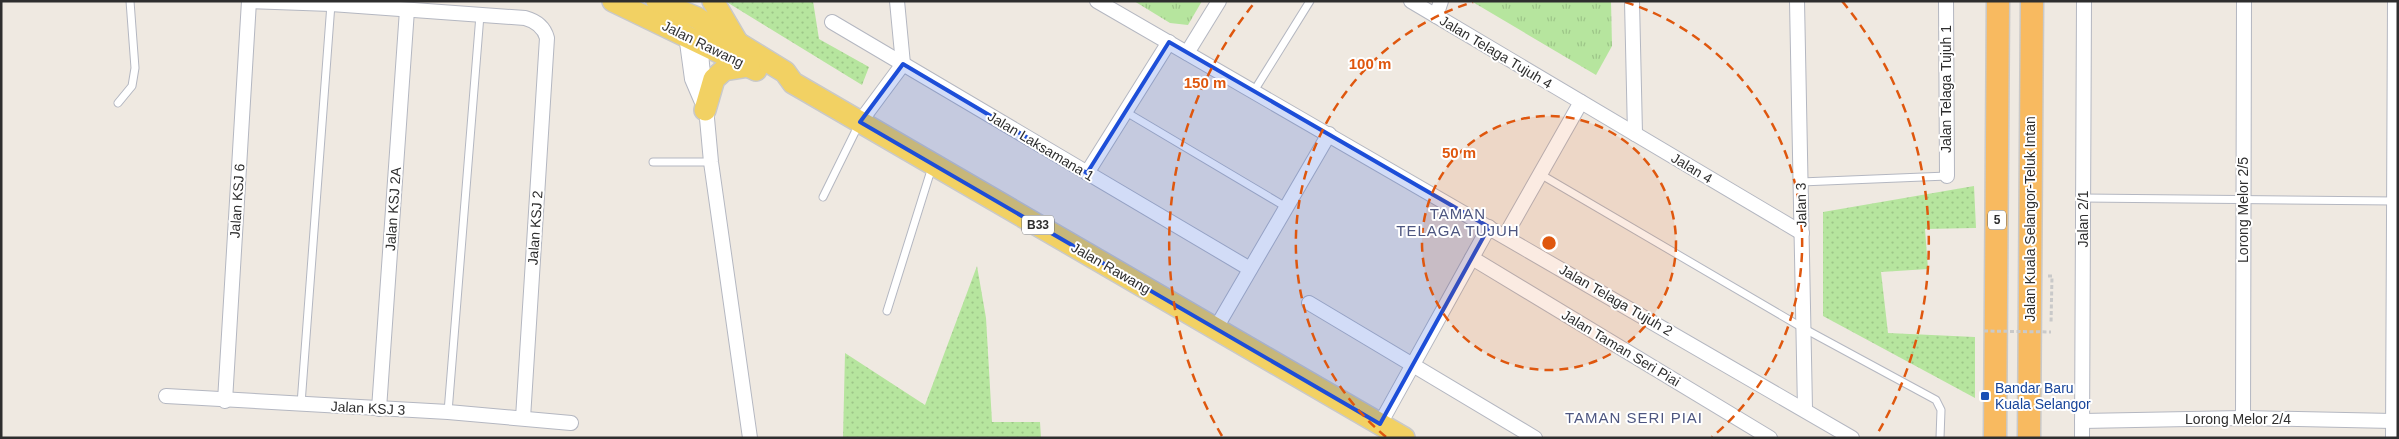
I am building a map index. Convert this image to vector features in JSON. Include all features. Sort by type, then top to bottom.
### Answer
[{"type":"highway","name":"5","points":[[1995,438],[1998,1]]},
{"type":"highway","name":"Jalan Kuala Selangor-Teluk Intan","points":[[2029,438],[2032,1]]},
{"type":"main road","name":"Jalan Rawang","points":[[613,1],[693,38],[779,82],[793,83]]},
{"type":"main road","name":"Jalan Rawang","points":[[657,1],[696,18],[785,72],[793,83],[1404,438]]},
{"type":"main road","points":[[713,1],[738,43]]},
{"type":"main road","points":[[706,110],[714,79],[724,70],[749,66]]},
{"type":"street","points":[[250,1],[331,4],[480,15]]},
{"type":"street","name":"Jalan KSJ 6","points":[[225,401],[250,1]]},
{"type":"street","points":[[860,122],[903,64],[897,1]]},
{"type":"street","name":"Jalan Telaga Tujuh 2","points":[[1097,1],[1852,438]]},
{"type":"street","points":[[1187,53],[1220,1]]},
{"type":"street","name":"Jalan Telaga Tujuh 4","points":[[1411,1],[1581,102]]},
{"type":"street","points":[[1436,16],[1441,1]]},
{"type":"street","points":[[1632,1],[1635,134]]},
{"type":"street","name":"Jalan 3","points":[[1797,1],[1805,410]]},
{"type":"street","name":"Jalan Telaga Tujuh 1","points":[[1946,1],[1946,176]]},
{"type":"street","name":"Jalan 2/1","points":[[2082,438],[2084,1]]},
{"type":"street","name":"Lorong Melor 2/5","points":[[2242,418],[2244,1]]},
{"type":"street","points":[[2392,438],[2395,1]]},
{"type":"street","name":"Jalan KSJ 2A","points":[[379,409],[407,10]]},
{"type":"street","name":"Jalan KSJ 2","points":[[480,15],[533,20],[545,31],[548,38],[523,418]]},
{"type":"street","name":"Jalan Laksamana 1","points":[[832,22],[1250,269]]},
{"type":"street","points":[[693,38],[706,110],[711,162],[750,438]]},
{"type":"street","points":[[1087,173],[1169,42]]},
{"type":"street","points":[[1505,236],[1581,102]]},
{"type":"street","name":"Jalan 4","points":[[1581,102],[1802,233]]},
{"type":"street","points":[[1216,328],[1328,134]]},
{"type":"street","points":[[1380,424],[1489,227]]},
{"type":"street","name":"Jalan Taman Seri Piai","points":[[1472,258],[1770,438]]},
{"type":"street","points":[[1308,303],[1535,438]]},
{"type":"street","name":"Jalan KSJ 3","points":[[166,396],[225,401],[448,412],[571,423]]},
{"type":"street","name":"Lorong Melor 2/4","points":[[2082,421],[2242,418],[2393,421]]},
{"type":"lane","points":[[118,103],[132,86],[135,68],[130,1]]},
{"type":"lane","points":[[1254,91],[1310,1]]},
{"type":"lane","points":[[300,405],[331,4]]},
{"type":"lane","points":[[448,412],[480,15]]},
{"type":"lane","points":[[1126,112],[1286,207]]},
{"type":"lane","points":[[823,197],[860,122]]},
{"type":"lane","points":[[653,162],[711,162]]},
{"type":"lane","points":[[887,311],[933,164]]},
{"type":"lane","points":[[1540,174],[1803,328],[1936,400],[1941,410],[1940,438]]},
{"type":"lane","points":[[1801,182],[1946,176]]},
{"type":"lane","points":[[2083,198],[2394,201]]},
{"type":"path","points":[[1984,331],[2051,332],[2052,276]]},
{"type":"highlighted area","points":[[1169,42],[1489,227],[1380,424],[860,122],[903,64],[1087,173]]},
{"type":"green space","points":[[725,1],[813,1],[819,39],[869,67],[862,85]]},
{"type":"green space","points":[[1134,1],[1202,1],[1188,25],[1170,23]]},
{"type":"green space","points":[[1471,1],[1611,1],[1612,46],[1596,75]]},
{"type":"green space","points":[[1974,186],[1976,228],[1925,229],[1928,269],[1881,272],[1888,333],[1975,337],[1975,398],[1823,316],[1823,212]]},
{"type":"green space","points":[[977,266],[986,318],[992,422],[1040,422],[1041,438],[843,438],[845,353],[925,405]]},
{"type":"place","name":"Bandar Baru Kuala Selangor","points":[[1985,396]]},
{"type":"district","name":"TAMAN TELAGA TUJUH","points":[[1458,222]]},
{"type":"district","name":"TAMAN SERI PIAI","points":[[1634,417]]}]
